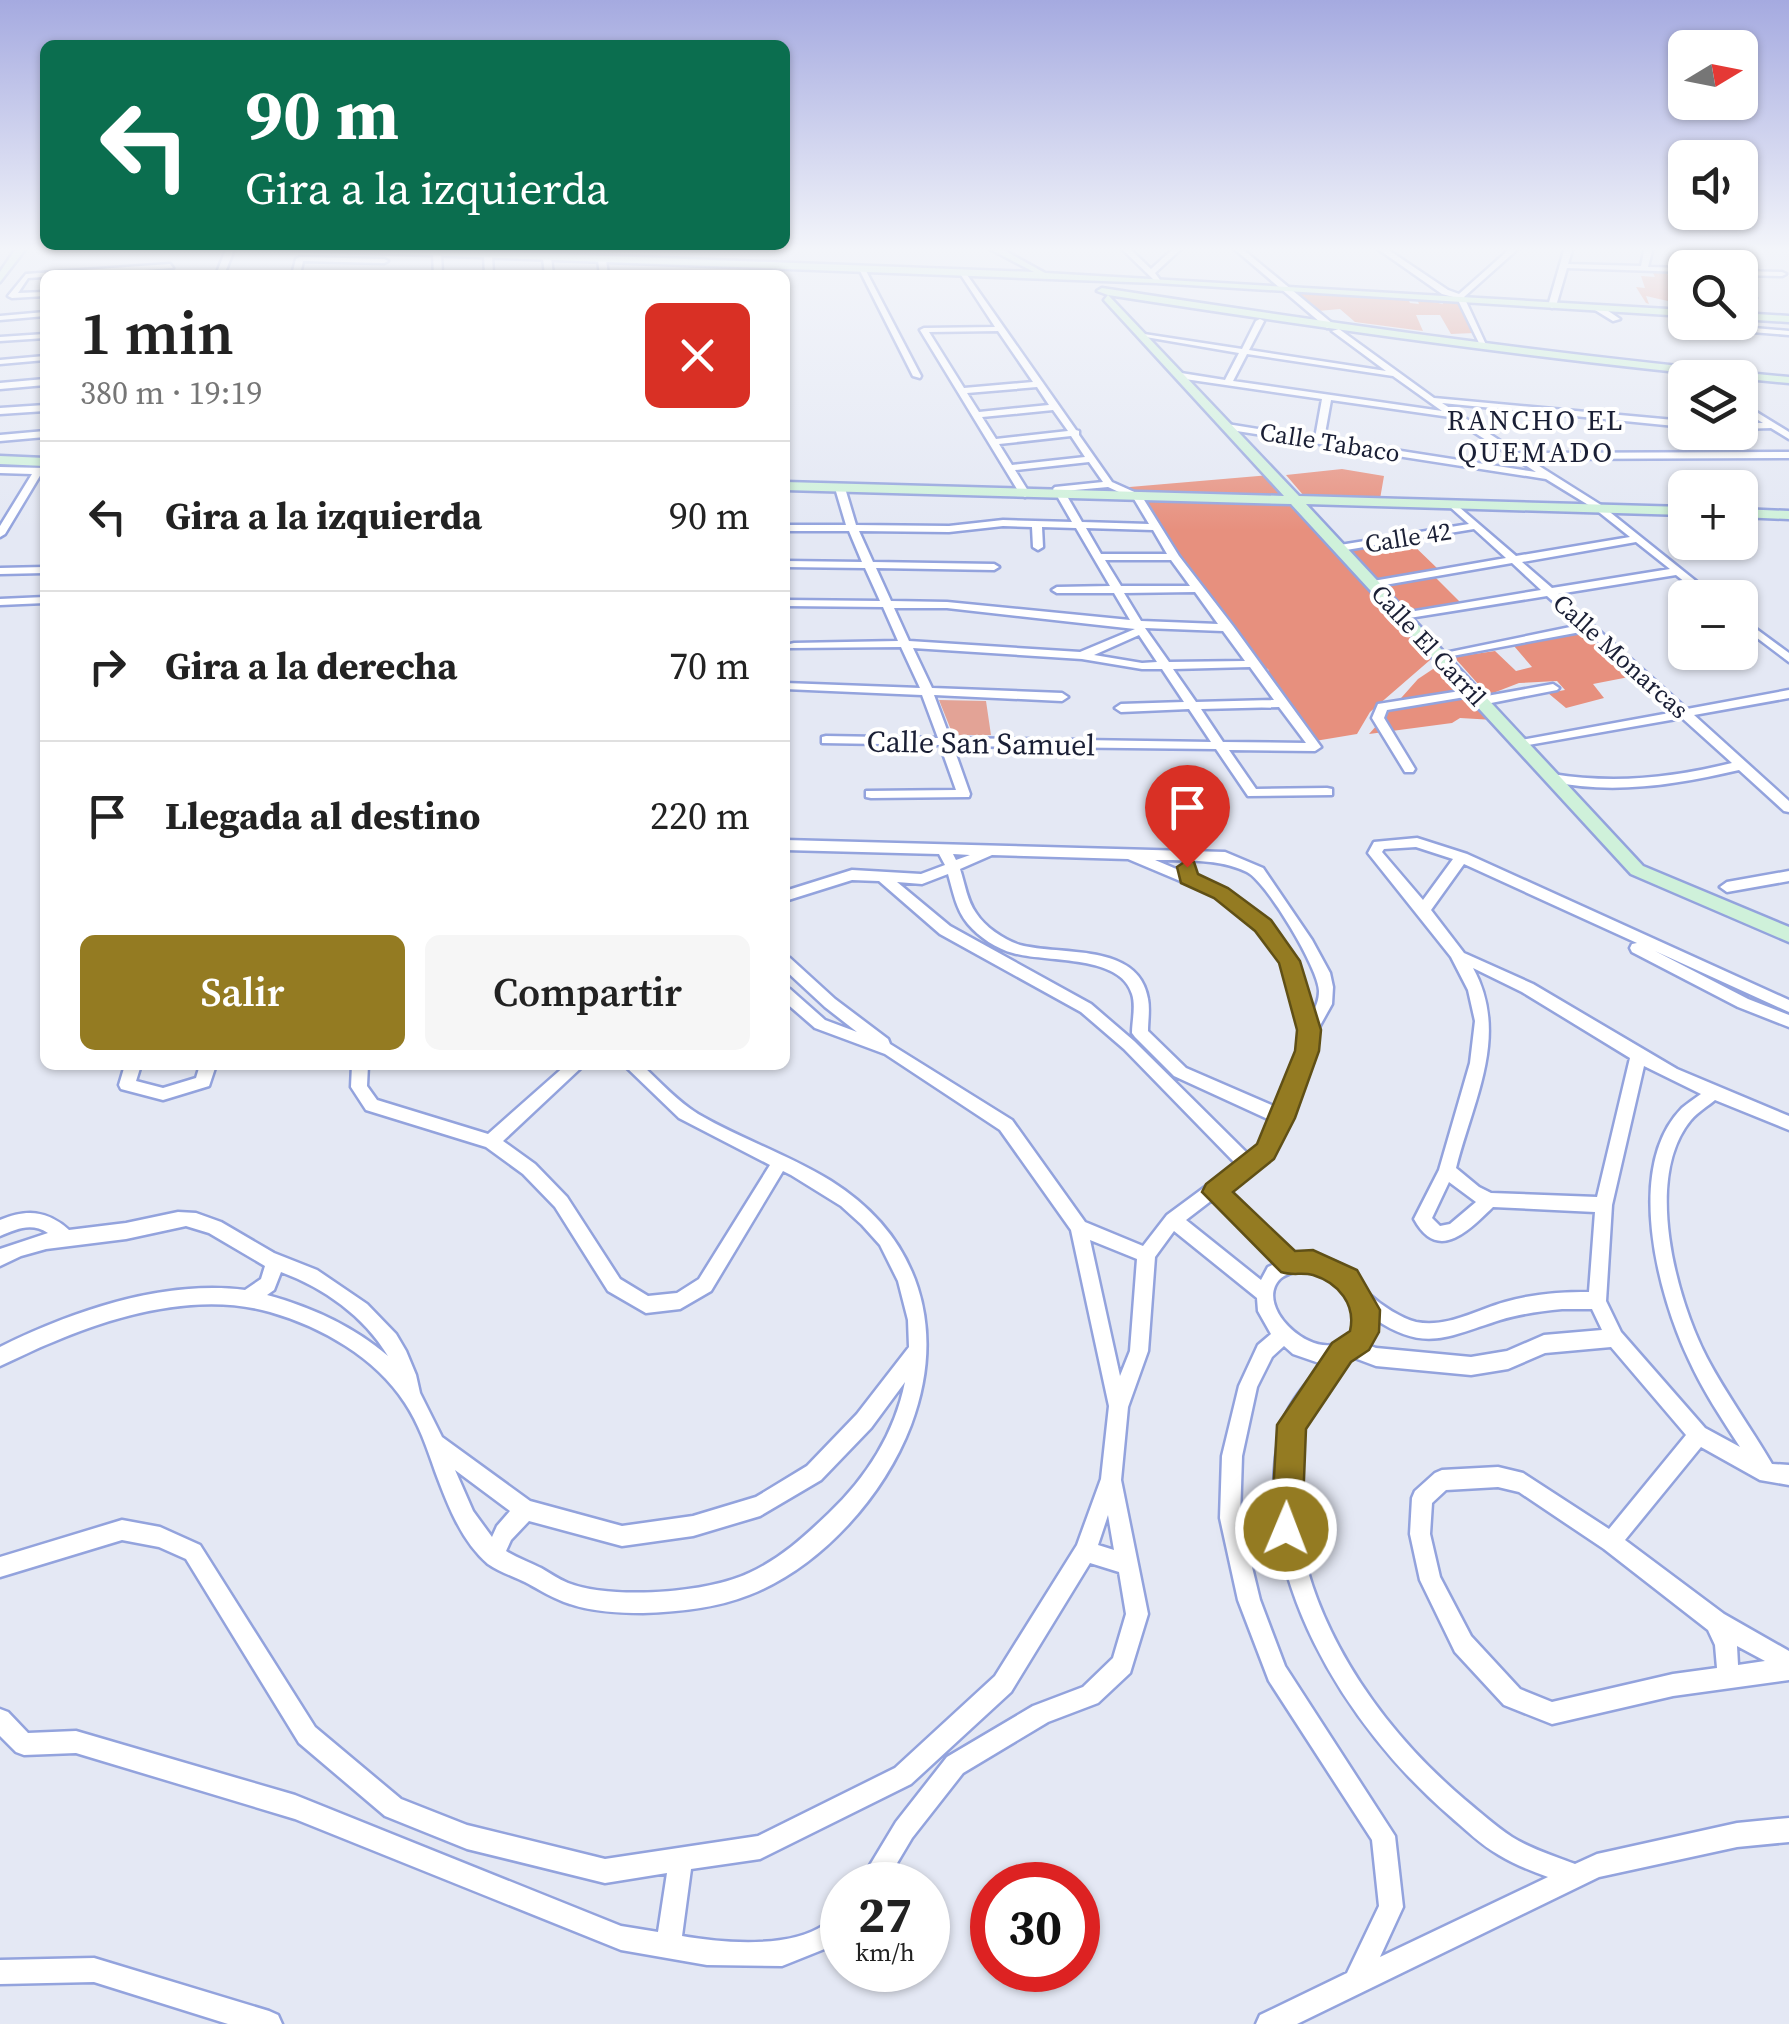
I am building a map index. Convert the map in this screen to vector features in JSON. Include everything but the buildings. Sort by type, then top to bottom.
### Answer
[{"type":"main road","name":"Calle El Carril","points":[[1149,341],[1637,870],[1789,935]]},
{"type":"main road","points":[[1423,341],[1668,375]]},
{"type":"main road","points":[[1451,341],[1688,372],[1789,380]]},
{"type":"main road","points":[[1758,385],[1789,388]]},
{"type":"main road","points":[[0,460],[40,467]]},
{"type":"main road","points":[[790,486],[1668,510]]},
{"type":"main road","points":[[1758,514],[1789,515]]},
{"type":"street","points":[[899,341],[917,376]]},
{"type":"street","points":[[931,341],[1012,468],[1024,494]]},
{"type":"street","points":[[1009,341],[1109,484]]},
{"type":"street","points":[[1178,341],[1394,374]]},
{"type":"street","points":[[1228,383],[1249,341]]},
{"type":"street","points":[[1350,341],[1454,416],[1598,508],[1689,580]]},
{"type":"street","points":[[0,362],[40,358]]},
{"type":"street","points":[[1180,376],[1454,416]]},
{"type":"street","points":[[0,386],[40,382]]},
{"type":"street","points":[[960,390],[1041,384]]},
{"type":"street","points":[[1319,440],[1327,397]]},
{"type":"street","points":[[1432,400],[1668,422]]},
{"type":"street","points":[[979,415],[1057,407]]},
{"type":"street","points":[[0,412],[40,408]]},
{"type":"street","points":[[1758,416],[1789,436]]},
{"type":"street","points":[[1758,426],[1789,426]]},
{"type":"street","name":"Calle Tabaco","points":[[1228,427],[1551,477]]},
{"type":"street","points":[[994,442],[1076,433]]},
{"type":"street","points":[[0,438],[40,434]]},
{"type":"street","points":[[1519,456],[1789,456]]},
{"type":"street","points":[[1012,468],[1093,458]]},
{"type":"street","points":[[0,470],[40,468]]},
{"type":"street","points":[[0,534],[40,473]]},
{"type":"street","points":[[1283,703],[1174,557],[1138,497],[1109,484],[1058,489],[1140,627],[1253,793],[1327,792]]},
{"type":"street","points":[[840,488],[852,528],[926,689],[964,794],[871,794]]},
{"type":"street","name":"Calle Monarcas","points":[[1452,504],[1789,808]]},
{"type":"street","points":[[790,528],[949,529],[1037,524],[1154,527]]},
{"type":"street","points":[[1037,524],[1038,547]]},
{"type":"street","name":"Calle 42","points":[[1340,548],[1476,526]]},
{"type":"street","name":"Calle 42","points":[[1372,584],[1636,538]]},
{"type":"street","points":[[1099,557],[1174,557]]},
{"type":"street","points":[[790,564],[994,568]]},
{"type":"street","points":[[0,571],[40,570]]},
{"type":"street","points":[[1403,616],[1679,572]]},
{"type":"street","points":[[1058,590],[1199,589]]},
{"type":"street","points":[[0,602],[40,600]]},
{"type":"street","points":[[790,603],[1020,610],[1140,627],[1228,628]]},
{"type":"street","points":[[1082,656],[1140,627]]},
{"type":"street","points":[[1440,657],[1589,627]]},
{"type":"street","points":[[1758,634],[1789,658]]},
{"type":"street","points":[[794,646],[906,644],[1082,656],[1112,664],[1254,664]]},
{"type":"street","points":[[790,686],[1062,697]]},
{"type":"street","points":[[1408,769],[1378,718],[1382,707],[1553,688]]},
{"type":"street","points":[[1521,744],[1789,694]]},
{"type":"street","points":[[1121,708],[1283,703]]},
{"type":"street","name":"Calle San Samuel","points":[[826,740],[1223,749],[1315,747],[1283,703]]},
{"type":"street","points":[[1552,778],[1626,786],[1688,778],[1741,764]]},
{"type":"street","points":[[1489,1200],[1450,1235],[1439,1236],[1428,1229],[1423,1219],[1447,1170],[1480,1042],[1480,1004],[1459,957],[1424,910],[1384,868],[1374,852],[1378,845],[1417,842],[1462,856],[1789,1006]]},
{"type":"street","points":[[790,844],[1225,857],[1258,871],[1304,942],[1327,989],[1322,1011],[1309,1030]]},
{"type":"street","points":[[944,850],[956,868],[962,908],[981,929],[1014,949],[1093,958],[1124,972],[1140,993],[1140,1033],[1180,1072],[1283,1118]]},
{"type":"street","points":[[790,894],[852,875],[922,879],[990,851]]},
{"type":"street","points":[[0,1566],[122,1530],[160,1537],[193,1552],[307,1735],[394,1808],[467,1837],[605,1872],[760,1847],[903,1776],[1003,1684],[1084,1551],[1111,1479],[1118,1407],[1139,1350],[1146,1254],[1173,1220],[1266,1152],[1307,1051],[1309,1030],[1289,961],[1263,926],[1221,893],[1130,855]]},
{"type":"street","points":[[1188,878],[1192,856]]},
{"type":"street","points":[[1424,910],[1462,856]]},
{"type":"street","points":[[1727,886],[1789,876]]},
{"type":"street","points":[[884,879],[945,930],[1086,1008],[1129,1045],[1249,1166]]},
{"type":"street","points":[[1263,926],[1287,916]]},
{"type":"street","points":[[1606,925],[1656,960],[1789,1021]]},
{"type":"street","points":[[1459,957],[1497,970],[1638,1056],[1789,1123]]},
{"type":"street","points":[[790,967],[830,1004],[875,1034],[890,1050]]},
{"type":"street","points":[[790,997],[820,1024],[890,1050],[1006,1125],[1079,1228],[1118,1407]]},
{"type":"street","points":[[1638,1056],[1604,1206],[1597,1301],[1616,1338],[1698,1435],[1767,1473],[1789,1475]]},
{"type":"street","points":[[132,1070],[128,1085],[163,1094],[203,1082],[207,1070]]},
{"type":"street","points":[[360,1070],[359,1087],[372,1105],[491,1142],[529,1169],[560,1202],[614,1285],[646,1304],[680,1300],[705,1286],[779,1164]]},
{"type":"street","points":[[491,1142],[570,1070]]},
{"type":"street","points":[[0,1357],[76,1322],[152,1303],[248,1298],[314,1318],[377,1357],[410,1394],[436,1444],[454,1498],[494,1556],[571,1595],[656,1603],[738,1589],[798,1555],[842,1517],[872,1485],[894,1449],[913,1400],[918,1350],[913,1290],[885,1239],[851,1202],[688,1116],[637,1070]]},
{"type":"street","points":[[1713,1092],[1693,1103],[1673,1132],[1658,1180],[1660,1240],[1672,1294],[1694,1353],[1767,1473]]},
{"type":"street","points":[[1447,1170],[1489,1200],[1604,1206]]},
{"type":"street","points":[[1215,1192],[1290,1264]]},
{"type":"street","points":[[0,1228],[26,1217],[50,1222],[63,1236]]},
{"type":"street","points":[[0,1258],[16,1249],[63,1236],[94,1236],[188,1219],[206,1224],[275,1262],[312,1277],[367,1314],[408,1368],[410,1394]]},
{"type":"street","points":[[1173,1220],[1264,1293]]},
{"type":"street","points":[[1079,1228],[1146,1254]]},
{"type":"street","points":[[248,1298],[268,1284],[275,1262]]},
{"type":"street","points":[[1597,1301],[1566,1299],[1504,1310],[1449,1331],[1417,1331],[1394,1322],[1362,1298],[1337,1271],[1313,1262],[1290,1264],[1272,1274],[1264,1293],[1268,1316],[1282,1336],[1317,1354],[1347,1350],[1376,1358],[1472,1366],[1508,1360],[1544,1344],[1616,1338]]},
{"type":"street","points":[[1362,1298],[1365,1332],[1347,1350],[1292,1425],[1286,1529],[1301,1586],[1336,1660],[1378,1729],[1444,1799],[1509,1849],[1574,1876]]},
{"type":"street","points":[[1282,1336],[1266,1350],[1248,1386],[1232,1456],[1230,1518],[1248,1600],[1277,1673],[1383,1836],[1391,1907],[1356,1984]]},
{"type":"street","points":[[436,1444],[525,1510],[622,1536],[694,1526],[760,1506],[814,1473],[864,1421],[918,1350]]},
{"type":"street","points":[[1611,1542],[1698,1435]]},
{"type":"street","points":[[1498,1477],[1522,1483],[1611,1542],[1716,1622],[1789,1666],[1673,1685],[1552,1713],[1512,1696],[1464,1644],[1430,1580],[1420,1534],[1422,1498],[1442,1480],[1498,1477]]},
{"type":"street","points":[[884,1862],[955,1765],[1041,1714],[1090,1695],[1122,1666],[1137,1614],[1111,1479]]},
{"type":"street","points":[[494,1556],[504,1533],[525,1510]]},
{"type":"street","points":[[1084,1551],[1127,1564]]},
{"type":"street","points":[[1716,1622],[1726,1645],[1728,1678]]},
{"type":"street","points":[[0,1720],[24,1744],[76,1742],[295,1806],[621,1938],[707,1953],[782,1954],[820,1939]]},
{"type":"street","points":[[1269,2024],[1596,1866],[1737,1834],[1789,1830]]},
{"type":"street","points":[[668,1946],[680,1860]]},
{"type":"street","points":[[0,1972],[94,1970],[269,2024]]},
{"type":"shaded area","points":[[1342,469],[1384,476],[1380,499],[1304,496],[1286,475]]},
{"type":"shaded area","points":[[1270,475],[1292,498],[1133,494],[1118,488]]},
{"type":"shaded area","points":[[1137,497],[1294,501],[1437,654],[1370,712],[1357,734],[1315,741],[1268,669],[1255,664],[1204,586]]},
{"type":"shaded area","points":[[1409,541],[1438,569],[1378,580],[1348,549]]},
{"type":"shaded area","points":[[1433,575],[1462,604],[1409,612],[1382,584]]},
{"type":"shaded area","points":[[1588,631],[1634,676],[1593,684],[1604,698],[1566,708],[1548,693],[1565,690],[1557,681],[1519,683],[1488,695],[1454,657],[1495,651],[1516,671],[1532,667],[1514,646]]},
{"type":"shaded area","points":[[1442,663],[1494,720],[1460,718],[1452,723],[1369,734],[1418,679]]},
{"type":"shaded area","points":[[939,700],[986,701],[991,735],[953,735]]},
{"type":"district","name":"RANCHO EL QUEMADO","points":[[1536,436]]},
{"type":"route","points":[[1187,867],[1188,878],[1221,893],[1263,926],[1289,961],[1309,1030],[1307,1051],[1266,1152],[1215,1192],[1290,1264],[1313,1262],[1348,1279],[1366,1310],[1365,1332],[1360,1340],[1342,1352],[1292,1425],[1286,1529]]}]
